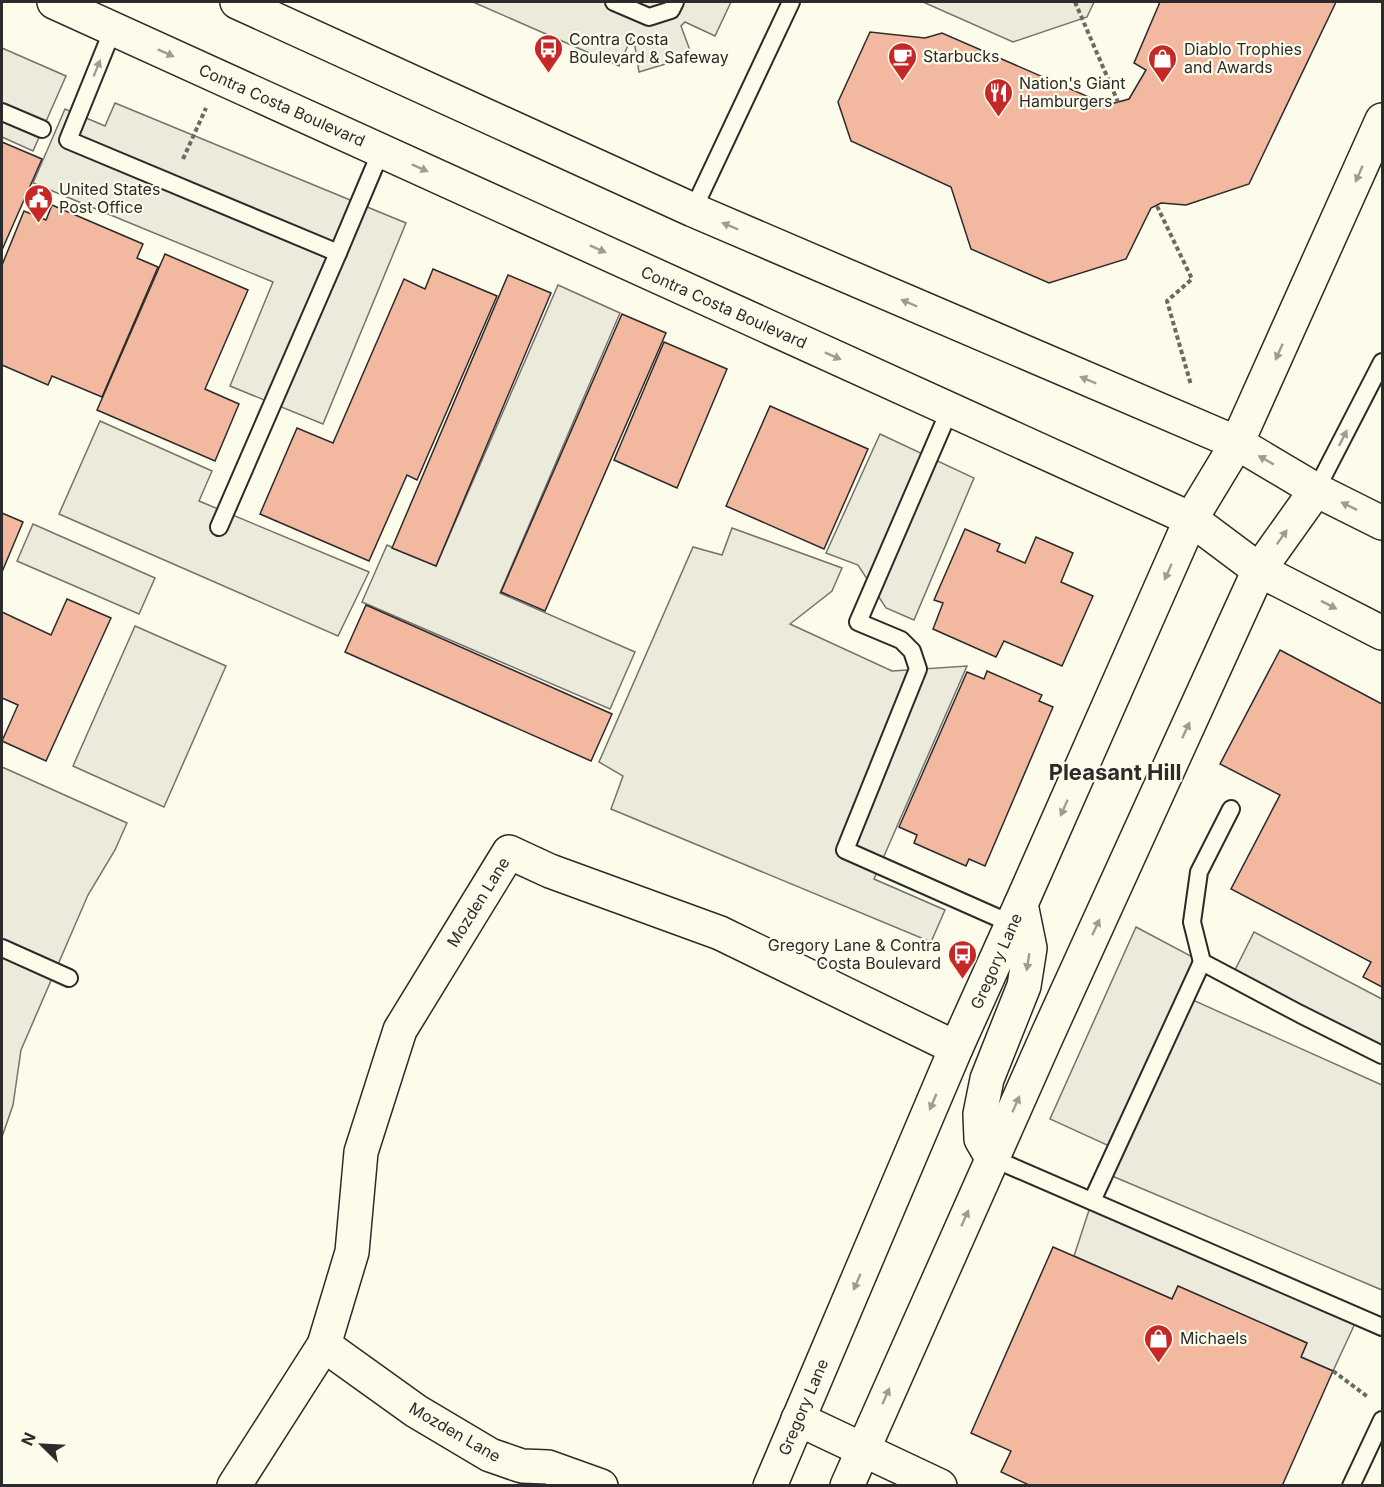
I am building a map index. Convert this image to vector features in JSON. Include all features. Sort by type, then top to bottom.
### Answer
[{"type":"main road","name":"Contra Costa Boulevard","points":[[54,2],[1191,519],[1259,570],[1383,633]]},
{"type":"main road","points":[[237,2],[693,210],[1237,443],[1316,490],[1383,523]]},
{"type":"main road","name":"Gregory Lane","points":[[770,1485],[956,1048],[1191,519],[1237,443],[1383,120]]},
{"type":"main road","points":[[847,1485],[992,1158],[1259,570],[1316,490]]},
{"type":"main road","name":"Mozden Lane","points":[[234,1485],[324,1345],[352,1252],[361,1152],[400,1030],[509,852],[550,872],[720,933],[956,1048]]},
{"type":"main road","points":[[992,1158],[981,1139],[980,1114],[987,1079],[1024,986],[1030,948],[1017,914]]},
{"type":"main road","name":"Mozden Lane","points":[[324,1345],[416,1411],[490,1455],[522,1466],[548,1467],[601,1485]]},
{"type":"main road","points":[[798,1419],[940,1485]]},
{"type":"lane","points":[[614,2],[649,17],[671,10],[675,2]]},
{"type":"lane","points":[[693,210],[791,2]]},
{"type":"lane","points":[[113,29],[68,140],[338,254]]},
{"type":"lane","points":[[2,111],[42,129]]},
{"type":"lane","points":[[219,527],[381,151]]},
{"type":"lane","points":[[1316,490],[1383,362]]},
{"type":"lane","points":[[950,409],[858,622],[901,640],[912,651],[918,669],[845,850],[1017,914]]},
{"type":"lane","points":[[1092,1201],[1202,962],[1192,922],[1199,872],[1231,809]]},
{"type":"lane","points":[[2,948],[69,978]]},
{"type":"lane","points":[[1202,962],[1300,1014],[1383,1054]]},
{"type":"lane","points":[[992,1158],[1383,1327]]},
{"type":"lane","points":[[1351,1485],[1383,1420]]},
{"type":"path","points":[[1075,2],[1118,102]]},
{"type":"path","points":[[172,184],[220,77]]},
{"type":"path","points":[[1157,206],[1192,279],[1167,301],[1204,429]]},
{"type":"path","points":[[1333,1371],[1374,1402]]},
{"type":"shaded area","points":[[473,2],[731,2],[715,36],[685,22],[681,26],[692,56],[639,72],[633,34],[619,66]]},
{"type":"shaded area","points":[[923,2],[1094,2],[1087,17],[1013,42]]},
{"type":"shaded area","points":[[2,48],[66,76],[33,151],[2,137]]},
{"type":"shaded area","points":[[115,103],[406,223],[323,424],[230,386],[273,282],[33,183],[65,109],[105,126]]},
{"type":"shaded area","points":[[558,285],[620,313],[500,593],[635,652],[610,709],[362,602],[387,545],[436,566]]},
{"type":"shaded area","points":[[100,421],[212,471],[199,501],[369,572],[338,636],[59,514]]},
{"type":"shaded area","points":[[880,434],[974,478],[914,620],[886,608],[858,565],[826,553]]},
{"type":"shaded area","points":[[33,524],[155,578],[139,614],[17,561]]},
{"type":"shaded area","points":[[732,528],[842,568],[832,591],[790,624],[892,671],[967,666],[874,879],[945,910],[931,942],[611,809],[623,776],[599,762],[693,547],[722,555]]},
{"type":"shaded area","points":[[135,626],[226,666],[164,807],[73,766]]},
{"type":"shaded area","points":[[2,767],[127,823],[115,850],[88,895],[21,1050],[13,1105],[2,1137]]},
{"type":"shaded area","points":[[1136,927],[1202,962],[1186,997],[1382,1085],[1382,1290],[1105,1173],[1116,1149],[1050,1119]]},
{"type":"shaded area","points":[[1254,932],[1382,999],[1382,1055],[1231,978]]},
{"type":"shaded area","points":[[1092,1201],[1358,1317],[1333,1371],[1301,1357],[1307,1343],[1178,1286],[1172,1299],[1074,1256]]},
{"type":"building","points":[[1160,2],[1336,2],[1249,184],[1186,205],[1161,203],[1151,208],[1126,259],[1049,283],[971,249],[951,187],[851,141],[838,102],[870,32],[925,38],[942,33],[1107,105],[1129,99],[1146,70],[1134,63]]},
{"type":"building","points":[[2,142],[42,159],[2,250]]},
{"type":"building","points":[[52,205],[143,244],[137,258],[158,267],[102,397],[52,376],[48,385],[2,365],[2,265],[24,211],[46,220]]},
{"type":"building","points":[[165,254],[248,290],[205,389],[239,404],[215,461],[97,410]]},
{"type":"building","points":[[433,269],[497,296],[417,480],[407,475],[369,561],[260,514],[297,428],[333,443],[404,279],[425,289]]},
{"type":"building","points":[[508,275],[551,293],[436,566],[392,548]]},
{"type":"building","points":[[622,314],[666,333],[545,611],[501,592]]},
{"type":"building","points":[[664,342],[727,369],[677,488],[614,460]]},
{"type":"building","points":[[770,406],[868,449],[824,549],[726,506]]},
{"type":"building","points":[[2,513],[23,522],[2,572]]},
{"type":"building","points":[[965,529],[1000,544],[997,551],[1025,563],[1036,537],[1073,553],[1061,582],[1093,596],[1062,666],[1004,641],[996,657],[933,629],[943,603],[934,600]]},
{"type":"building","points":[[67,599],[111,618],[46,761],[2,741],[18,705],[2,698],[2,612],[51,635]]},
{"type":"building","points":[[366,605],[612,714],[591,761],[345,652]]},
{"type":"building","points":[[1280,650],[1382,704],[1382,987],[1363,977],[1371,962],[1231,889],[1280,795],[1220,764]]},
{"type":"building","points":[[987,671],[1042,695],[1039,701],[1053,707],[985,866],[969,859],[966,866],[914,843],[917,835],[899,827],[967,672],[984,679]]},
{"type":"building","name":"Michaels","points":[[1053,1247],[1172,1299],[1178,1286],[1307,1343],[1301,1357],[1333,1371],[1282,1486],[1031,1486],[1001,1472],[1011,1451],[971,1433]]},
{"type":"place","name":"Contra Costa Boulevard & Safeway","points":[[548,74]]},
{"type":"place","name":"Starbucks","points":[[902,82]]},
{"type":"place","name":"Diablo Trophies and Awards","points":[[1163,84]]},
{"type":"place","name":"Nation's Giant Hamburgers","points":[[998,118]]},
{"type":"place","name":"United States Post Office","points":[[38,224]]},
{"type":"place","name":"Gregory Lane & Contra Costa Boulevard","points":[[962,980]]},
{"type":"place","name":"Michaels","points":[[1159,1364]]},
{"type":"district","name":"Pleasant Hill","points":[[1115,772]]}]
